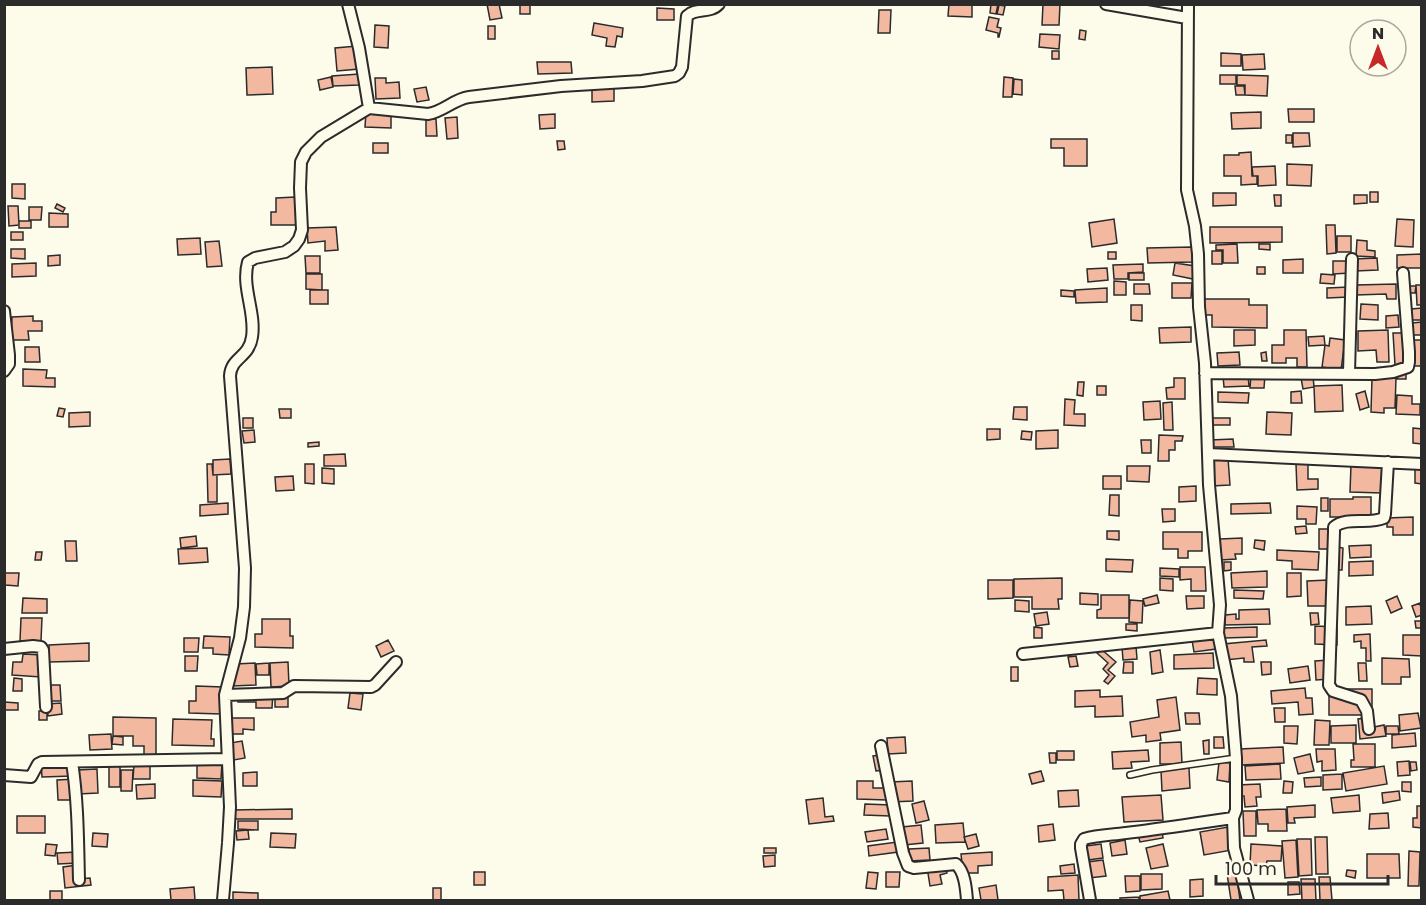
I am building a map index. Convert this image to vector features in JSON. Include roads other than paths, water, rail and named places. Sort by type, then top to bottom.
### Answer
[{"type":"street","points":[[348,4],[359,48],[369,108]]},
{"type":"street","points":[[223,900],[230,807],[225,695],[240,638],[245,568],[230,369],[245,354],[252,336],[247,289],[246,267],[248,262],[285,252],[300,239],[302,230],[301,162],[306,152],[321,137],[369,108],[428,114],[469,97],[675,76],[679,74],[682,67],[687,16],[691,12],[714,9],[719,4]]},
{"type":"street","points":[[1106,4],[1187,18]]},
{"type":"street","points":[[1188,4],[1187,190],[1198,254],[1209,485],[1220,605],[1218,633],[1231,696],[1236,758],[1234,848],[1248,900]]},
{"type":"street","points":[[1349,373],[1352,259]]},
{"type":"street","points":[[1205,373],[1375,374],[1408,367],[1403,273]]},
{"type":"street","points":[[4,311],[9,364],[4,371]]},
{"type":"street","points":[[1208,454],[1422,464]]},
{"type":"street","points":[[1369,729],[1367,711],[1361,700],[1333,691],[1329,685],[1334,527],[1342,522],[1384,518],[1388,462]]},
{"type":"street","points":[[1023,654],[1218,633]]},
{"type":"street","points":[[4,649],[40,647],[43,654],[46,707]]},
{"type":"street","points":[[225,695],[283,693],[294,686],[371,687],[396,663]]},
{"type":"street","points":[[881,746],[903,853],[908,866],[919,868],[956,864],[961,871],[967,900]]},
{"type":"street","points":[[4,775],[29,777],[33,775],[40,762],[228,759]]},
{"type":"street","points":[[72,762],[78,831],[79,880]]},
{"type":"street","points":[[1090,900],[1081,844],[1084,839],[1233,818]]},
{"type":"lane","points":[[1130,775],[1236,758]]}]
